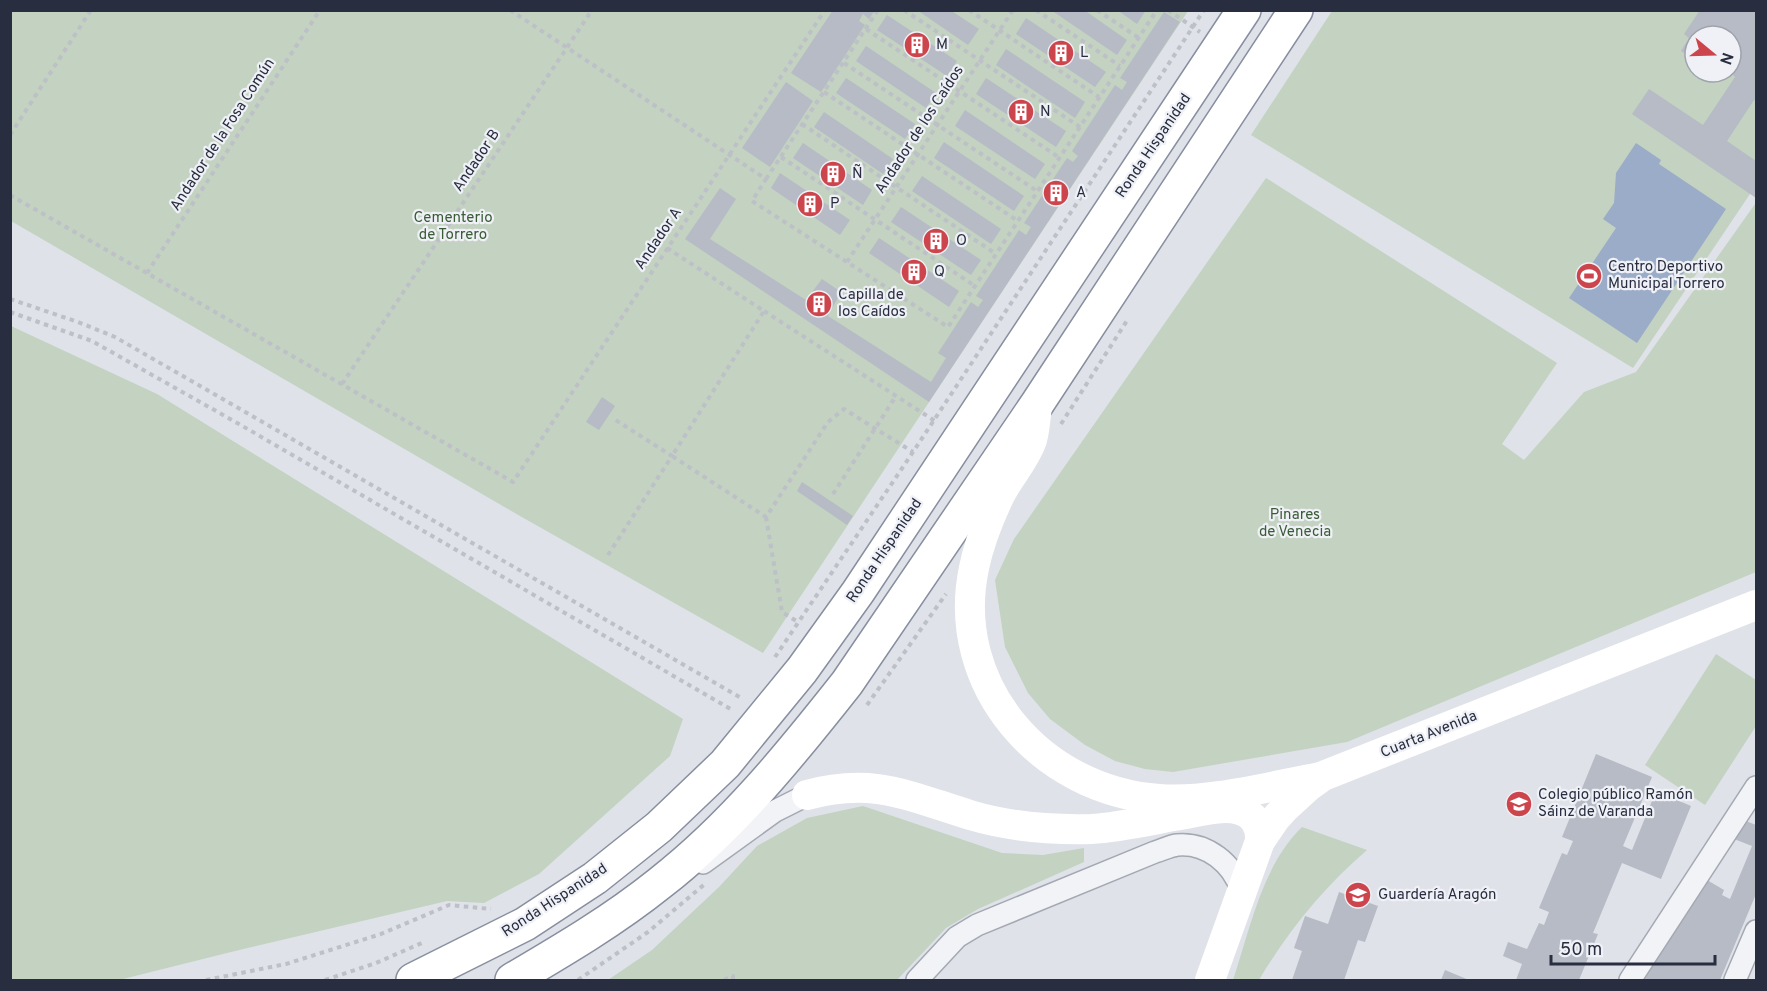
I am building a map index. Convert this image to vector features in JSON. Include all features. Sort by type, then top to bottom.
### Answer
[{"type":"highway","name":"Ronda Hispanidad","points":[[413,981],[525,924],[595,878],[659,827],[725,764],[802,670],[812,630],[947,429],[1244,10]]},
{"type":"highway","points":[[512,981],[611,920],[662,882],[741,808],[821,716],[872,646],[1038,404],[1296,10]]},
{"type":"street","points":[[1038,404],[1032,441],[993,510],[974,566],[970,589],[970,617],[974,646],[995,698],[1012,724],[1036,750],[1066,771],[1101,787],[1141,797],[1177,800],[1201,798],[1323,776]]},
{"type":"street","name":"Cuarta Avenida","points":[[1210,981],[1260,841],[1285,808],[1323,776],[1756,605]]},
{"type":"street","points":[[1630,981],[1756,786]]},
{"type":"street","points":[[662,882],[697,868],[775,811],[807,795],[848,787],[873,787],[899,792],[971,815],[1039,829],[1098,828],[1232,808],[1246,813],[1256,821],[1261,834],[1260,841]]},
{"type":"street","points":[[916,981],[943,950],[968,930],[1155,852],[1178,845],[1198,847],[1215,855],[1230,867],[1242,890]]},
{"type":"street","points":[[1736,981],[1756,931]]},
{"type":"path","points":[[10,135],[91,10]]},
{"type":"path","name":"Andador de la Fosa Común","points":[[147,273],[320,10]]},
{"type":"path","points":[[510,10],[766,179]]},
{"type":"path","name":"Andador B","points":[[342,384],[592,10]]},
{"type":"path","name":"Andador A","points":[[342,384],[513,482],[825,10]]},
{"type":"path","points":[[878,10],[752,201],[948,327],[1157,10]]},
{"type":"path","points":[[904,10],[1080,127]]},
{"type":"path","points":[[969,10],[1100,97]]},
{"type":"path","name":"Andador de los Caídos","points":[[847,262],[1013,10]]},
{"type":"path","points":[[1036,10],[1120,66]]},
{"type":"path","points":[[1097,10],[1139,38]]},
{"type":"path","points":[[1168,10],[1221,45]]},
{"type":"path","points":[[774,658],[812,630],[926,461],[1204,10]]},
{"type":"path","points":[[866,29],[1060,158]]},
{"type":"path","points":[[844,63],[1037,191]]},
{"type":"path","points":[[824,92],[1018,221]]},
{"type":"path","points":[[802,124],[996,254]]},
{"type":"path","points":[[781,157],[975,286]]},
{"type":"path","points":[[10,195],[342,384]]},
{"type":"path","points":[[667,248],[947,429]]},
{"type":"path","points":[[10,299],[78,322],[115,338],[744,699]]},
{"type":"path","points":[[608,555],[764,311]]},
{"type":"path","points":[[10,312],[92,341],[734,711]]},
{"type":"path","points":[[833,494],[896,396]]},
{"type":"path","points":[[812,630],[782,612],[766,517],[828,422],[844,409],[926,461]]},
{"type":"path","points":[[614,419],[766,517]]},
{"type":"path","points":[[727,719],[750,692]]},
{"type":"path","points":[[480,915],[500,904]]},
{"type":"path","points":[[206,981],[296,961],[381,934],[449,905],[491,909]]},
{"type":"path","points":[[325,981],[376,963],[428,940]]},
{"type":"path","points":[[724,981],[734,976],[733,981]]},
{"type":"green space","name":"Cementerio de Torrero","points":[[11,11],[1188,11],[763,653],[520,516],[11,221]]},
{"type":"green space","name":"Centro Deportivo Municipal Torrero","points":[[1332,11],[1756,11],[1756,185],[1633,368],[1251,135]]},
{"type":"green space","name":"Pinares de Venecia","points":[[1266,178],[1557,363],[1502,444],[1524,460],[1584,392],[1636,372],[1755,204],[1756,572],[1347,742],[1173,772],[1145,769],[1115,761],[1085,745],[1050,719],[1028,693],[1005,647],[995,580],[1014,539]]},
{"type":"green space","points":[[11,326],[157,394],[683,719],[670,756],[539,874],[484,903],[447,901],[119,980],[11,980]]},
{"type":"green space","points":[[1716,654],[1756,680],[1756,726],[1705,805],[1645,765]]},
{"type":"green space","points":[[863,806],[1002,853],[1043,855],[1084,848],[1084,862],[978,909],[946,928],[897,980],[608,980],[652,950],[719,887],[757,846],[807,818]]},
{"type":"green space","points":[[1302,827],[1367,850],[1308,910],[1282,944],[1259,980],[1233,980],[1267,879],[1288,843]]},
{"type":"water","points":[[1636,143],[1661,160],[1659,164],[1726,209],[1637,343],[1569,298],[1616,228],[1603,219],[1614,203],[1616,173]]},
{"type":"building","points":[[833,10],[875,10],[869,19],[863,14],[859,21],[865,25],[821,92],[791,73]]},
{"type":"building","name":"M","points":[[917,10],[950,10],[979,29],[968,45]]},
{"type":"building","name":"L","points":[[1051,10],[1084,10],[1127,40],[1117,55]]},
{"type":"building","name":"L","points":[[1117,10],[1146,10],[1137,24]]},
{"type":"building","points":[[1700,10],[1756,10],[1756,102],[1754,100],[1727,141],[1756,161],[1756,198],[1632,114],[1649,89],[1703,125],[1730,84],[1743,84],[1743,24],[1691,24]]},
{"type":"building","points":[[1164,12],[1180,22],[929,402],[685,239],[720,188],[736,199],[710,239],[806,300],[822,279],[841,292],[828,316],[931,382],[946,358],[938,353],[971,302],[978,307],[983,300],[976,296],[1019,230],[1026,235],[1031,227],[1024,223],[1067,158],[1073,162],[1078,156],[1072,151],[1115,85],[1122,90],[1127,82],[1120,78]]},
{"type":"building","name":"M","points":[[887,15],[957,61],[947,76],[877,30]]},
{"type":"building","name":"L","points":[[1026,18],[1106,72],[1095,87],[1016,34]]},
{"type":"building","name":"M","points":[[866,46],[936,93],[926,108],[856,61]]},
{"type":"building","name":"N","points":[[1006,49],[1085,102],[1075,118],[996,65]]},
{"type":"building","points":[[846,78],[915,124],[905,139],[836,93]]},
{"type":"building","name":"N","points":[[986,78],[1066,131],[1056,147],[976,94]]},
{"type":"building","points":[[786,82],[813,101],[770,167],[742,148]]},
{"type":"building","name":"N","points":[[965,110],[1045,164],[1035,179],[955,126]]},
{"type":"building","name":"Ñ","points":[[824,112],[893,159],[883,174],[814,127]]},
{"type":"building","name":"O","points":[[944,142],[1024,196],[1014,211],[934,158]]},
{"type":"building","name":"Ñ","points":[[803,143],[872,190],[863,205],[793,158]]},
{"type":"building","name":"P","points":[[780,173],[850,220],[840,235],[771,188]]},
{"type":"building","name":"O","points":[[922,176],[1001,229],[991,244],[912,191]]},
{"type":"building","name":"O","points":[[901,207],[981,260],[971,275],[891,222]]},
{"type":"building","name":"Q","points":[[879,238],[959,291],[949,307],[869,253]]},
{"type":"building","points":[[602,397],[615,406],[599,430],[586,422]]},
{"type":"building","points":[[802,482],[853,516],[847,525],[797,491]]},
{"type":"building","points":[[1596,754],[1652,777],[1623,846],[1632,850],[1656,791],[1691,806],[1661,879],[1622,863],[1593,933],[1598,934],[1579,980],[1516,980],[1522,964],[1503,956],[1508,942],[1527,949],[1539,923],[1544,925],[1549,912],[1539,908],[1562,853],[1567,855],[1573,841],[1562,837]]},
{"type":"building","points":[[1746,821],[1756,825],[1756,894],[1720,980],[1640,980],[1707,880],[1724,890],[1722,895],[1730,899],[1752,846],[1734,839]]},
{"type":"building","points":[[1339,892],[1378,906],[1365,942],[1358,940],[1344,980],[1292,980],[1302,951],[1294,948],[1305,916],[1328,924]]},
{"type":"building","points":[[1445,970],[1469,980],[1441,980]]},
{"type":"place","name":"M","points":[[917,45]]},
{"type":"place","name":"L","points":[[1061,53]]},
{"type":"place","name":"N","points":[[1021,112]]},
{"type":"place","name":"Ñ","points":[[833,174]]},
{"type":"place","name":"A","points":[[1056,193]]},
{"type":"place","name":"P","points":[[810,204]]},
{"type":"place","name":"O","points":[[936,241]]},
{"type":"place","name":"Q","points":[[914,272]]},
{"type":"place","name":"Centro Deportivo Municipal Torrero","points":[[1589,276]]},
{"type":"place","name":"Capilla de los Caídos","points":[[819,304]]},
{"type":"place","name":"Colegio público Ramón Sáinz de Varanda","points":[[1519,804]]},
{"type":"place","name":"Guardería Aragón","points":[[1358,895]]}]
